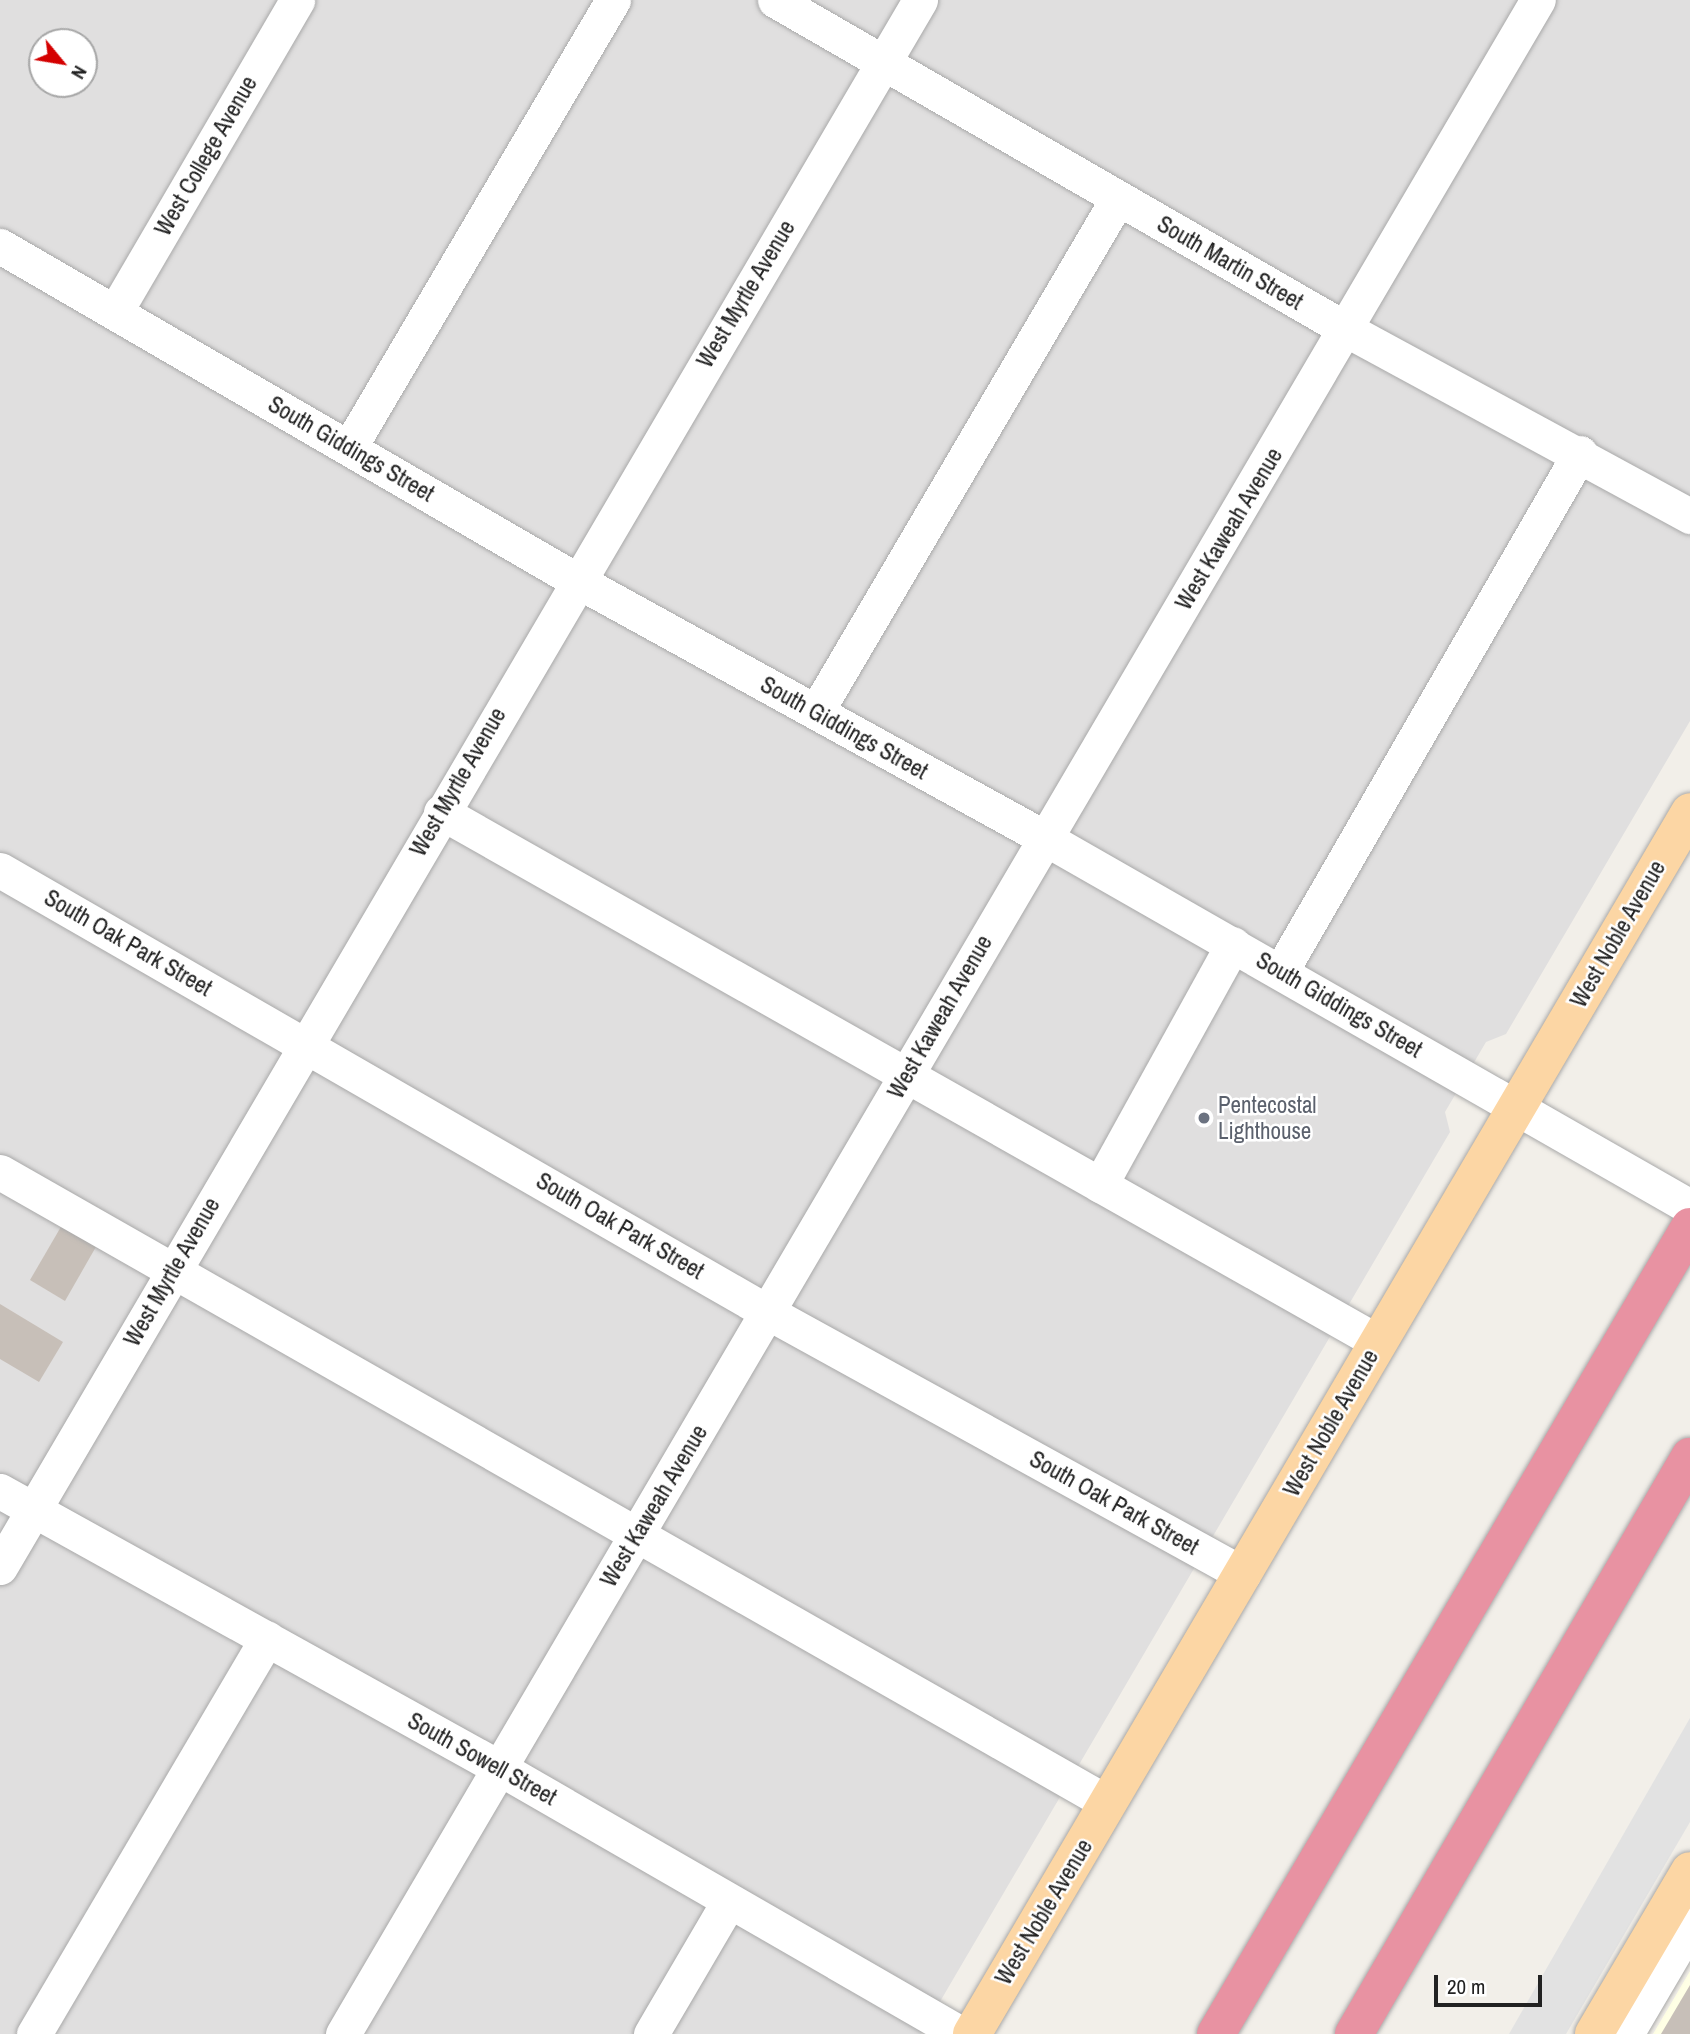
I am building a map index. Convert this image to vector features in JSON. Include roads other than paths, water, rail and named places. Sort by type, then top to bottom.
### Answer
[{"type":"highway","points":[[1216,2034],[1690,1227]]},
{"type":"highway","points":[[1354,2034],[1690,1458]]},
{"type":"main road","name":"West Noble Avenue","points":[[972,2034],[1690,812]]},
{"type":"main road","points":[[1594,2034],[1690,1871]]},
{"type":"street","name":"West College Avenue","points":[[115,312],[297,0]]},
{"type":"street","points":[[349,448],[613,0]]},
{"type":"street","name":"South Martin Street","points":[[775,0],[1349,331],[1580,453],[1690,516]]},
{"type":"street","name":"West Myrtle Avenue","points":[[0,1567],[576,580],[920,0]]},
{"type":"street","name":"West Kaweah Avenue","points":[[343,2034],[496,1766],[771,1314],[1043,836],[1349,331],[1538,0]]},
{"type":"street","points":[[816,712],[1118,198]]},
{"type":"street","name":"South Giddings Street","points":[[0,246],[576,580],[1043,836],[1690,1208]]},
{"type":"street","points":[[1281,971],[1580,453]]},
{"type":"street","points":[[441,812],[1378,1342]]},
{"type":"street","name":"South Oak Park Street","points":[[0,870],[771,1314],[1243,1574]]},
{"type":"street","points":[[1100,1185],[1233,944]]},
{"type":"street","points":[[0,1172],[1108,1803]]},
{"type":"street","name":"South Sowell Street","points":[[0,1491],[496,1766],[961,2034]]},
{"type":"street","points":[[34,2034],[267,1639]]},
{"type":"street","points":[[651,2034],[729,1901]]},
{"type":"street","points":[[1626,2034],[1690,1925]]},
{"type":"place","name":"Pentecostal Lighthouse","points":[[1204,1118]]}]
